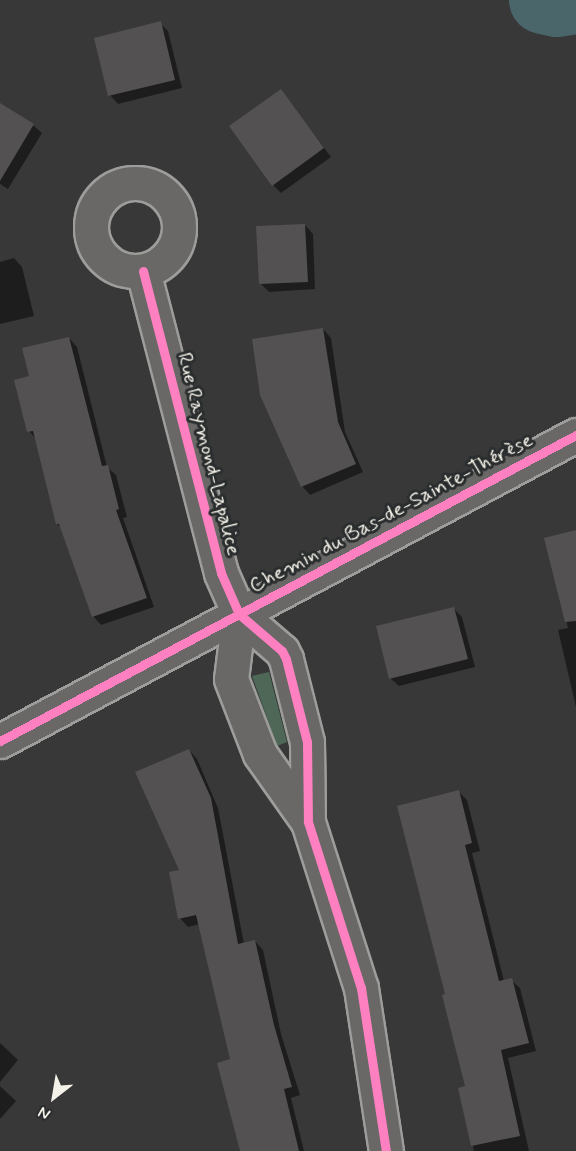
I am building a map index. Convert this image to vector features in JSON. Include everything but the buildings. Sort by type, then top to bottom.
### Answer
[{"type":"street","name":"Rue Raymond-Lapalice","points":[[143,271],[221,573],[239,614],[282,651],[286,659],[307,742],[308,822],[361,988],[386,1151]]},
{"type":"street","name":"Chemin du Bas-de-Sainte-Thérèse","points":[[0,741],[576,435]]},
{"type":"street","name":"Rue Raymond-Lapalice","points":[[239,614],[231,679],[260,754],[308,822]]},
{"type":"green space","points":[[269,672],[287,742],[277,746],[252,676]]},
{"type":"waterway","points":[[543,0],[557,3],[576,0]]},
{"type":"cycle path","points":[[143,271],[221,573],[239,614],[282,651],[286,659],[307,742],[308,822],[361,988],[386,1151]]},
{"type":"cycle path","points":[[0,741],[576,435]]}]
